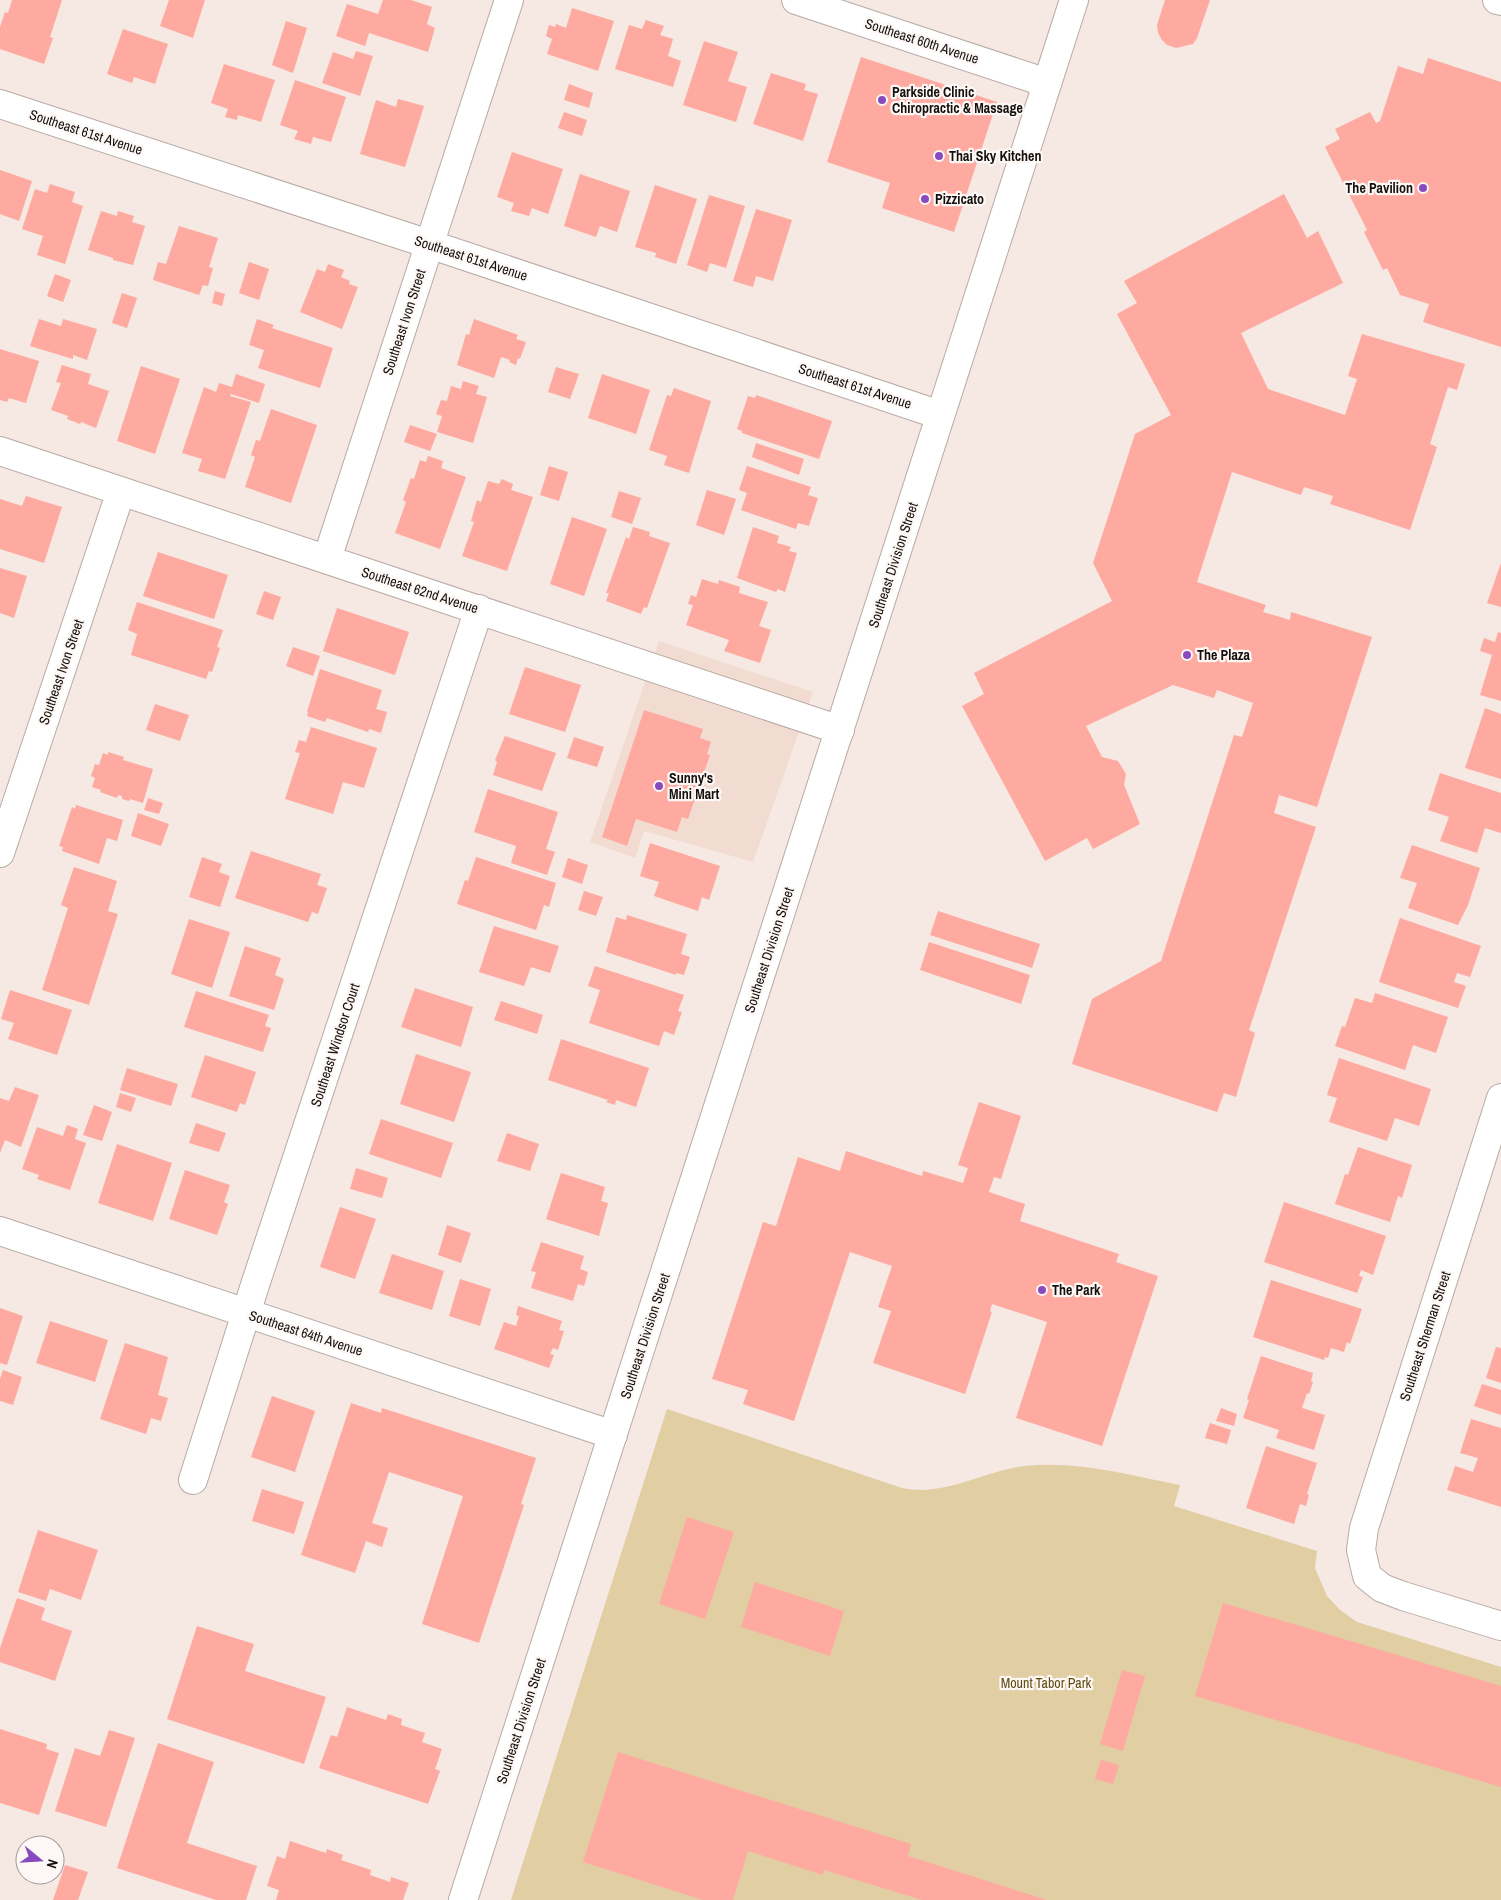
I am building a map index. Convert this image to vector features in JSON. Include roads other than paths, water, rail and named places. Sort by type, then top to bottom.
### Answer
[{"type":"street","name":"Southeast Ivon Street","points":[[327,559],[509,0]]},
{"type":"street","name":"Southeast 60th Avenue","points":[[796,0],[1047,82]]},
{"type":"street","name":"Southeast Division Street","points":[[463,1900],[1074,0]]},
{"type":"street","points":[[1496,0],[1501,1]]},
{"type":"street","name":"Southeast 61st Avenue","points":[[0,104],[429,244],[940,415]]},
{"type":"street","name":"Southeast 62nd Avenue","points":[[0,450],[840,730]]},
{"type":"street","name":"Southeast Ivon Street","points":[[2,840],[121,491]]},
{"type":"street","name":"Southeast Windsor Court","points":[[193,1480],[246,1313],[479,609]]},
{"type":"street","name":"Southeast Sherman Street","points":[[1501,1098],[1364,1528],[1361,1550],[1367,1576],[1382,1588],[1501,1626]]},
{"type":"street","name":"Southeast 64th Avenue","points":[[0,1231],[613,1435]]},
{"type":"place","name":"Parkside Clinic Chiropractic & Massage","points":[[882,100]]},
{"type":"place","name":"Thai Sky Kitchen","points":[[939,156]]},
{"type":"place","name":"The Pavilion","points":[[1423,188]]},
{"type":"place","name":"Pizzicato","points":[[925,199]]},
{"type":"place","name":"The Plaza","points":[[1187,655]]},
{"type":"place","name":"Sunny's Mini Mart","points":[[659,786]]},
{"type":"place","name":"The Park","points":[[1042,1290]]},
{"type":"park label","name":"Mount Tabor Park","points":[[1046,1683]]}]
